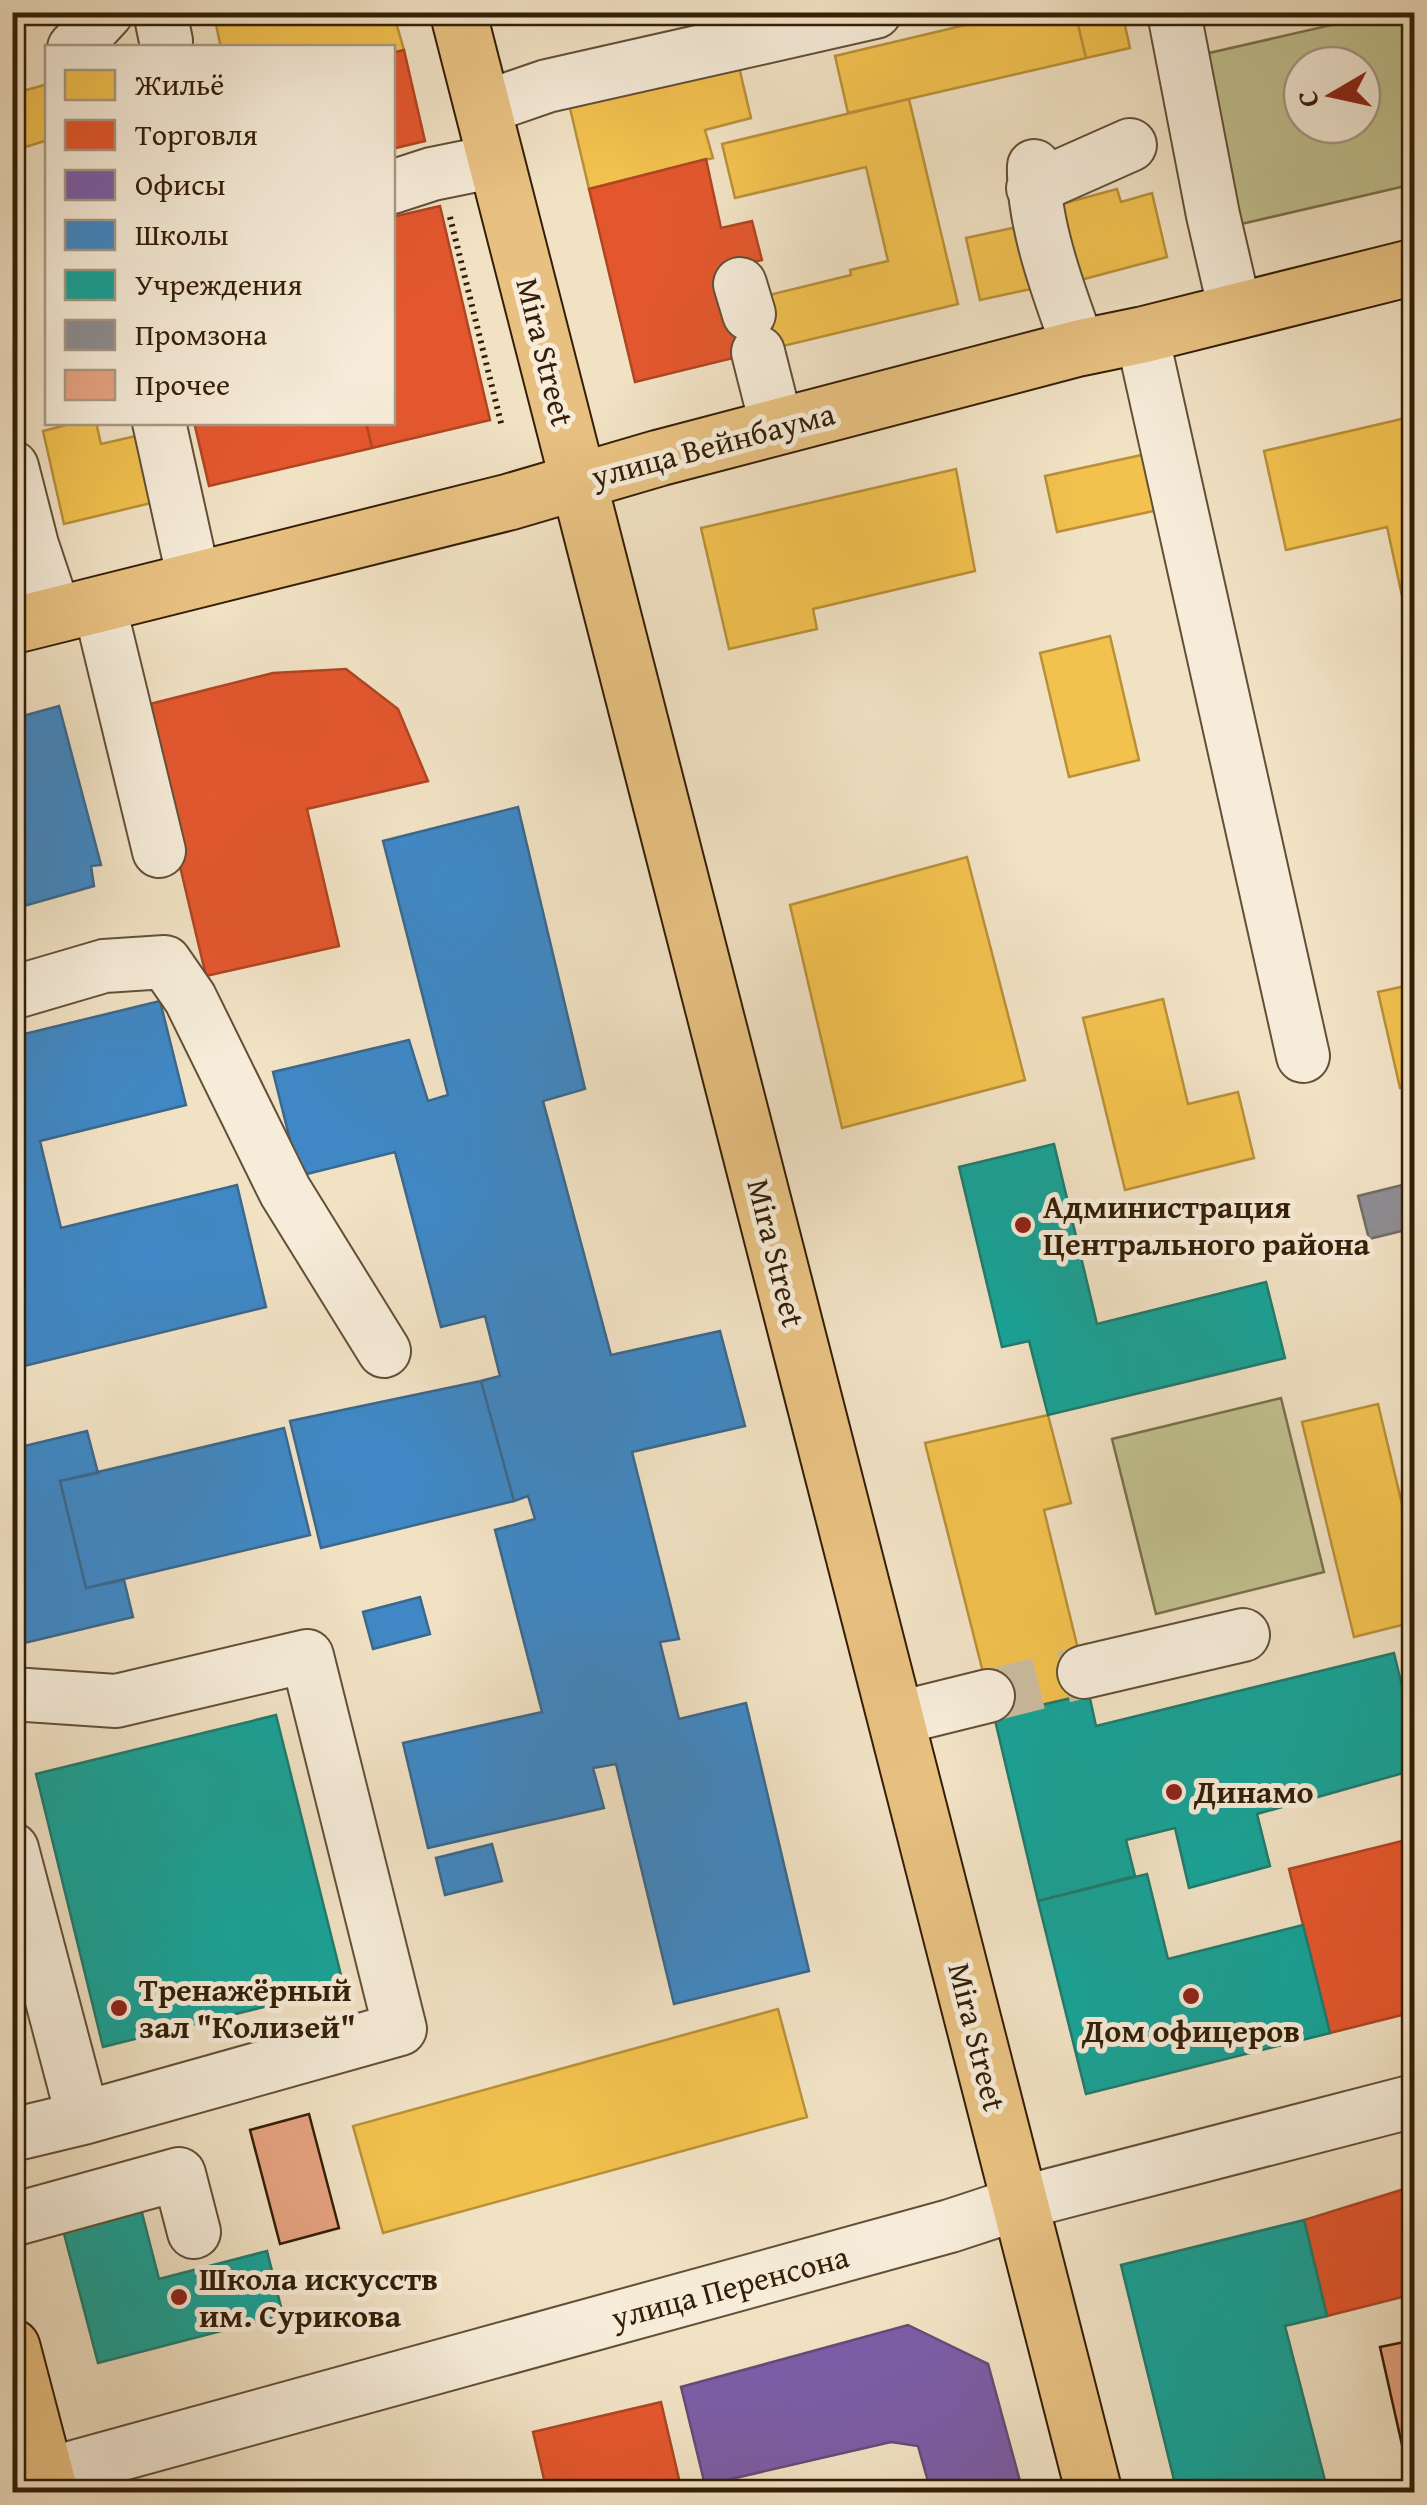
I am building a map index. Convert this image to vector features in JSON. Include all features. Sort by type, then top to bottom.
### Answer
[{"type":"main road","name":"Mira Street","points":[[458,12],[1094,2492]]},
{"type":"main road","name":"улица Вейнбаума","points":[[56,615],[510,502],[776,427],[1080,348],[1414,267]]},
{"type":"main road","points":[[12,2347],[48,2484]]},
{"type":"street","points":[[77,45],[108,12]]},
{"type":"street","points":[[483,108],[546,86],[875,12]]},
{"type":"street","points":[[1177,12],[1178,36],[1235,310]]},
{"type":"street","points":[[1080,348],[1056,283],[1034,177],[1130,145]]},
{"type":"street","points":[[416,180],[496,162]]},
{"type":"street","points":[[749,317],[776,427]]},
{"type":"street","points":[[1142,335],[1303,1056]]},
{"type":"street","points":[[160,425],[194,580]]},
{"type":"street","points":[[12,467],[32,546],[56,615],[159,851]]},
{"type":"street","points":[[12,993],[104,966],[165,962],[190,998],[284,1191],[384,1351]]},
{"type":"street","points":[[1084,1672],[1242,1635]]},
{"type":"street","points":[[12,1694],[116,1700],[308,1656],[400,2029],[12,2136]]},
{"type":"street","points":[[895,1718],[988,1696]]},
{"type":"street","points":[[12,1849],[83,2118]]},
{"type":"street","name":"улица Перенсона","points":[[48,2484],[1020,2203],[1414,2101]]},
{"type":"street","points":[[12,2220],[179,2174],[194,2232]]},
{"type":"path","points":[[416,180],[502,427]]},
{"type":"green space","points":[[1384,13],[1414,13],[1414,184],[1237,225],[1196,56]]},
{"type":"green space","points":[[1281,1398],[1324,1572],[1156,1614],[1112,1439]]},
{"type":"building: Жильё","points":[[250,12],[393,12],[404,50],[395,52],[395,45],[220,45],[215,20]]},
{"type":"building: Жильё","points":[[965,12],[1020,12],[968,25]]},
{"type":"building: Жильё","points":[[1020,12],[1075,12],[1086,58],[848,113],[835,56]]},
{"type":"building: Жильё","points":[[1075,12],[1122,12],[1130,48],[1086,58]]},
{"type":"building: Жильё","points":[[739,67],[751,118],[705,130],[713,158],[589,189],[569,104]]},
{"type":"building: Жильё","points":[[45,85],[45,141],[12,151],[12,94]]},
{"type":"building: Жильё","points":[[909,99],[958,304],[758,352],[745,301],[851,275],[850,270],[888,261],[866,167],[735,198],[722,144]]},
{"type":"building: Жильё","points":[[1117,189],[1121,202],[1152,193],[1167,257],[1077,281],[1058,205]]},
{"type":"building: Жильё","points":[[1017,227],[1031,289],[980,300],[966,238]]},
{"type":"building: Жильё","points":[[1414,416],[1414,651],[1387,527],[1286,550],[1264,451]]},
{"type":"building: Жильё","points":[[66,425],[97,425],[101,444],[136,436],[151,503],[64,524],[43,431]]},
{"type":"building: Жильё","points":[[1146,454],[1158,510],[1057,532],[1045,476]]},
{"type":"building: Жильё","points":[[956,469],[975,571],[813,609],[817,629],[729,649],[701,528]]},
{"type":"building: Жильё","points":[[1110,636],[1139,760],[1069,777],[1040,653]]},
{"type":"building: Жильё","points":[[967,857],[1025,1080],[842,1128],[790,905]]},
{"type":"building: Жильё","points":[[1414,984],[1414,1084],[1400,1088],[1378,992]]},
{"type":"building: Жильё","points":[[1163,999],[1188,1104],[1238,1092],[1254,1158],[1125,1190],[1083,1018]]},
{"type":"building: Жильё","points":[[1378,1404],[1414,1554],[1414,1622],[1354,1637],[1302,1422]]},
{"type":"building: Жильё","points":[[1048,1415],[1071,1503],[1044,1510],[1089,1694],[994,1716],[925,1443]]},
{"type":"building: Жильё","points":[[778,2009],[807,2117],[383,2233],[353,2126]]},
{"type":"building: Торговля","points":[[404,50],[425,141],[395,148],[395,52]]},
{"type":"building: Торговля","points":[[706,159],[721,228],[752,221],[762,260],[720,269],[758,352],[635,382],[589,189]]},
{"type":"building: Торговля","points":[[440,206],[490,420],[372,448],[367,425],[395,425],[395,216]]},
{"type":"building: Торговля","points":[[195,425],[367,425],[372,448],[209,486]]},
{"type":"building: Торговля","points":[[346,669],[398,709],[428,781],[307,809],[339,946],[206,976],[142,706],[273,673]]},
{"type":"building: Торговля","points":[[1414,1838],[1414,2012],[1330,2033],[1289,1869]]},
{"type":"building: Торговля","points":[[1414,2186],[1414,2294],[1327,2316],[1304,2220]]},
{"type":"building: Торговля","points":[[661,2402],[682,2492],[547,2492],[533,2432]]},
{"type":"building: Офисы","points":[[908,2325],[988,2364],[1023,2492],[931,2492],[918,2446],[891,2442],[705,2485],[681,2387]]},
{"type":"building: Школы","points":[[59,706],[101,865],[91,866],[94,886],[17,908],[12,887],[12,719]]},
{"type":"building: Школы","points":[[518,807],[585,1089],[543,1101],[611,1355],[720,1331],[745,1426],[632,1452],[679,1639],[660,1642],[679,1719],[746,1703],[809,1971],[674,2004],[616,1764],[593,1768],[604,1808],[428,1848],[403,1743],[542,1712],[495,1530],[535,1519],[528,1496],[514,1501],[481,1381],[500,1376],[485,1316],[441,1327],[395,1152],[299,1176],[273,1072],[409,1040],[428,1101],[448,1095],[383,841]]},
{"type":"building: Школы","points":[[160,1001],[186,1105],[40,1141],[61,1228],[237,1185],[266,1307],[12,1369],[12,1037]]},
{"type":"building: Школы","points":[[481,1381],[514,1501],[321,1548],[290,1421]]},
{"type":"building: Школы","points":[[284,1428],[310,1535],[86,1588],[60,1481]]},
{"type":"building: Школы","points":[[87,1431],[98,1473],[60,1481],[86,1588],[124,1580],[133,1617],[12,1646],[12,1449]]},
{"type":"building: Школы","points":[[420,1597],[430,1634],[373,1649],[363,1612]]},
{"type":"building: Школы","points":[[492,1844],[502,1881],[445,1895],[436,1858]]},
{"type":"building: Учреждения","name":"Администрация Центрального района","points":[[1054,1144],[1097,1324],[1266,1282],[1285,1358],[1048,1415],[1029,1341],[1002,1347],[959,1167]]},
{"type":"building: Учреждения","name":"Динамо","points":[[1394,1653],[1414,1736],[1414,1770],[1257,1814],[1270,1866],[1189,1888],[1175,1828],[1126,1840],[1135,1876],[1038,1901],[994,1716],[1089,1694],[1096,1726]]},
{"type":"building: Учреждения","points":[[276,1715],[344,1987],[103,2047],[36,1774]]},
{"type":"building: Учреждения","name":"Дом офицеров","points":[[1147,1874],[1168,1959],[1303,1925],[1330,2033],[1086,2094],[1038,1901]]},
{"type":"building: Учреждения","name":"Школа искусств им. Сурикова","points":[[141,2209],[159,2279],[267,2251],[283,2315],[98,2363],[63,2230]]},
{"type":"building: Учреждения","points":[[1304,2220],[1327,2316],[1285,2326],[1328,2492],[1177,2492],[1121,2265]]},
{"type":"building: Промзона","points":[[1414,1182],[1414,1228],[1369,1239],[1358,1196]]},
{"type":"building: Прочее","points":[[309,2114],[339,2228],[280,2244],[250,2130]]},
{"type":"building: Прочее","points":[[1414,2340],[1414,2475],[1409,2476],[1380,2347]]},
{"type":"tunnel","points":[[988,1696],[1084,1672]]},
{"type":"place","name":"Администрация Центрального района","points":[[1023,1225]]},
{"type":"place","name":"Динамо","points":[[1174,1792]]},
{"type":"place","name":"Дом офицеров","points":[[1191,1996]]},
{"type":"place","name":"Тренажёрный зал \"Колизей\"","points":[[119,2008]]},
{"type":"place","name":"Школа искусств им. Сурикова","points":[[179,2297]]}]
